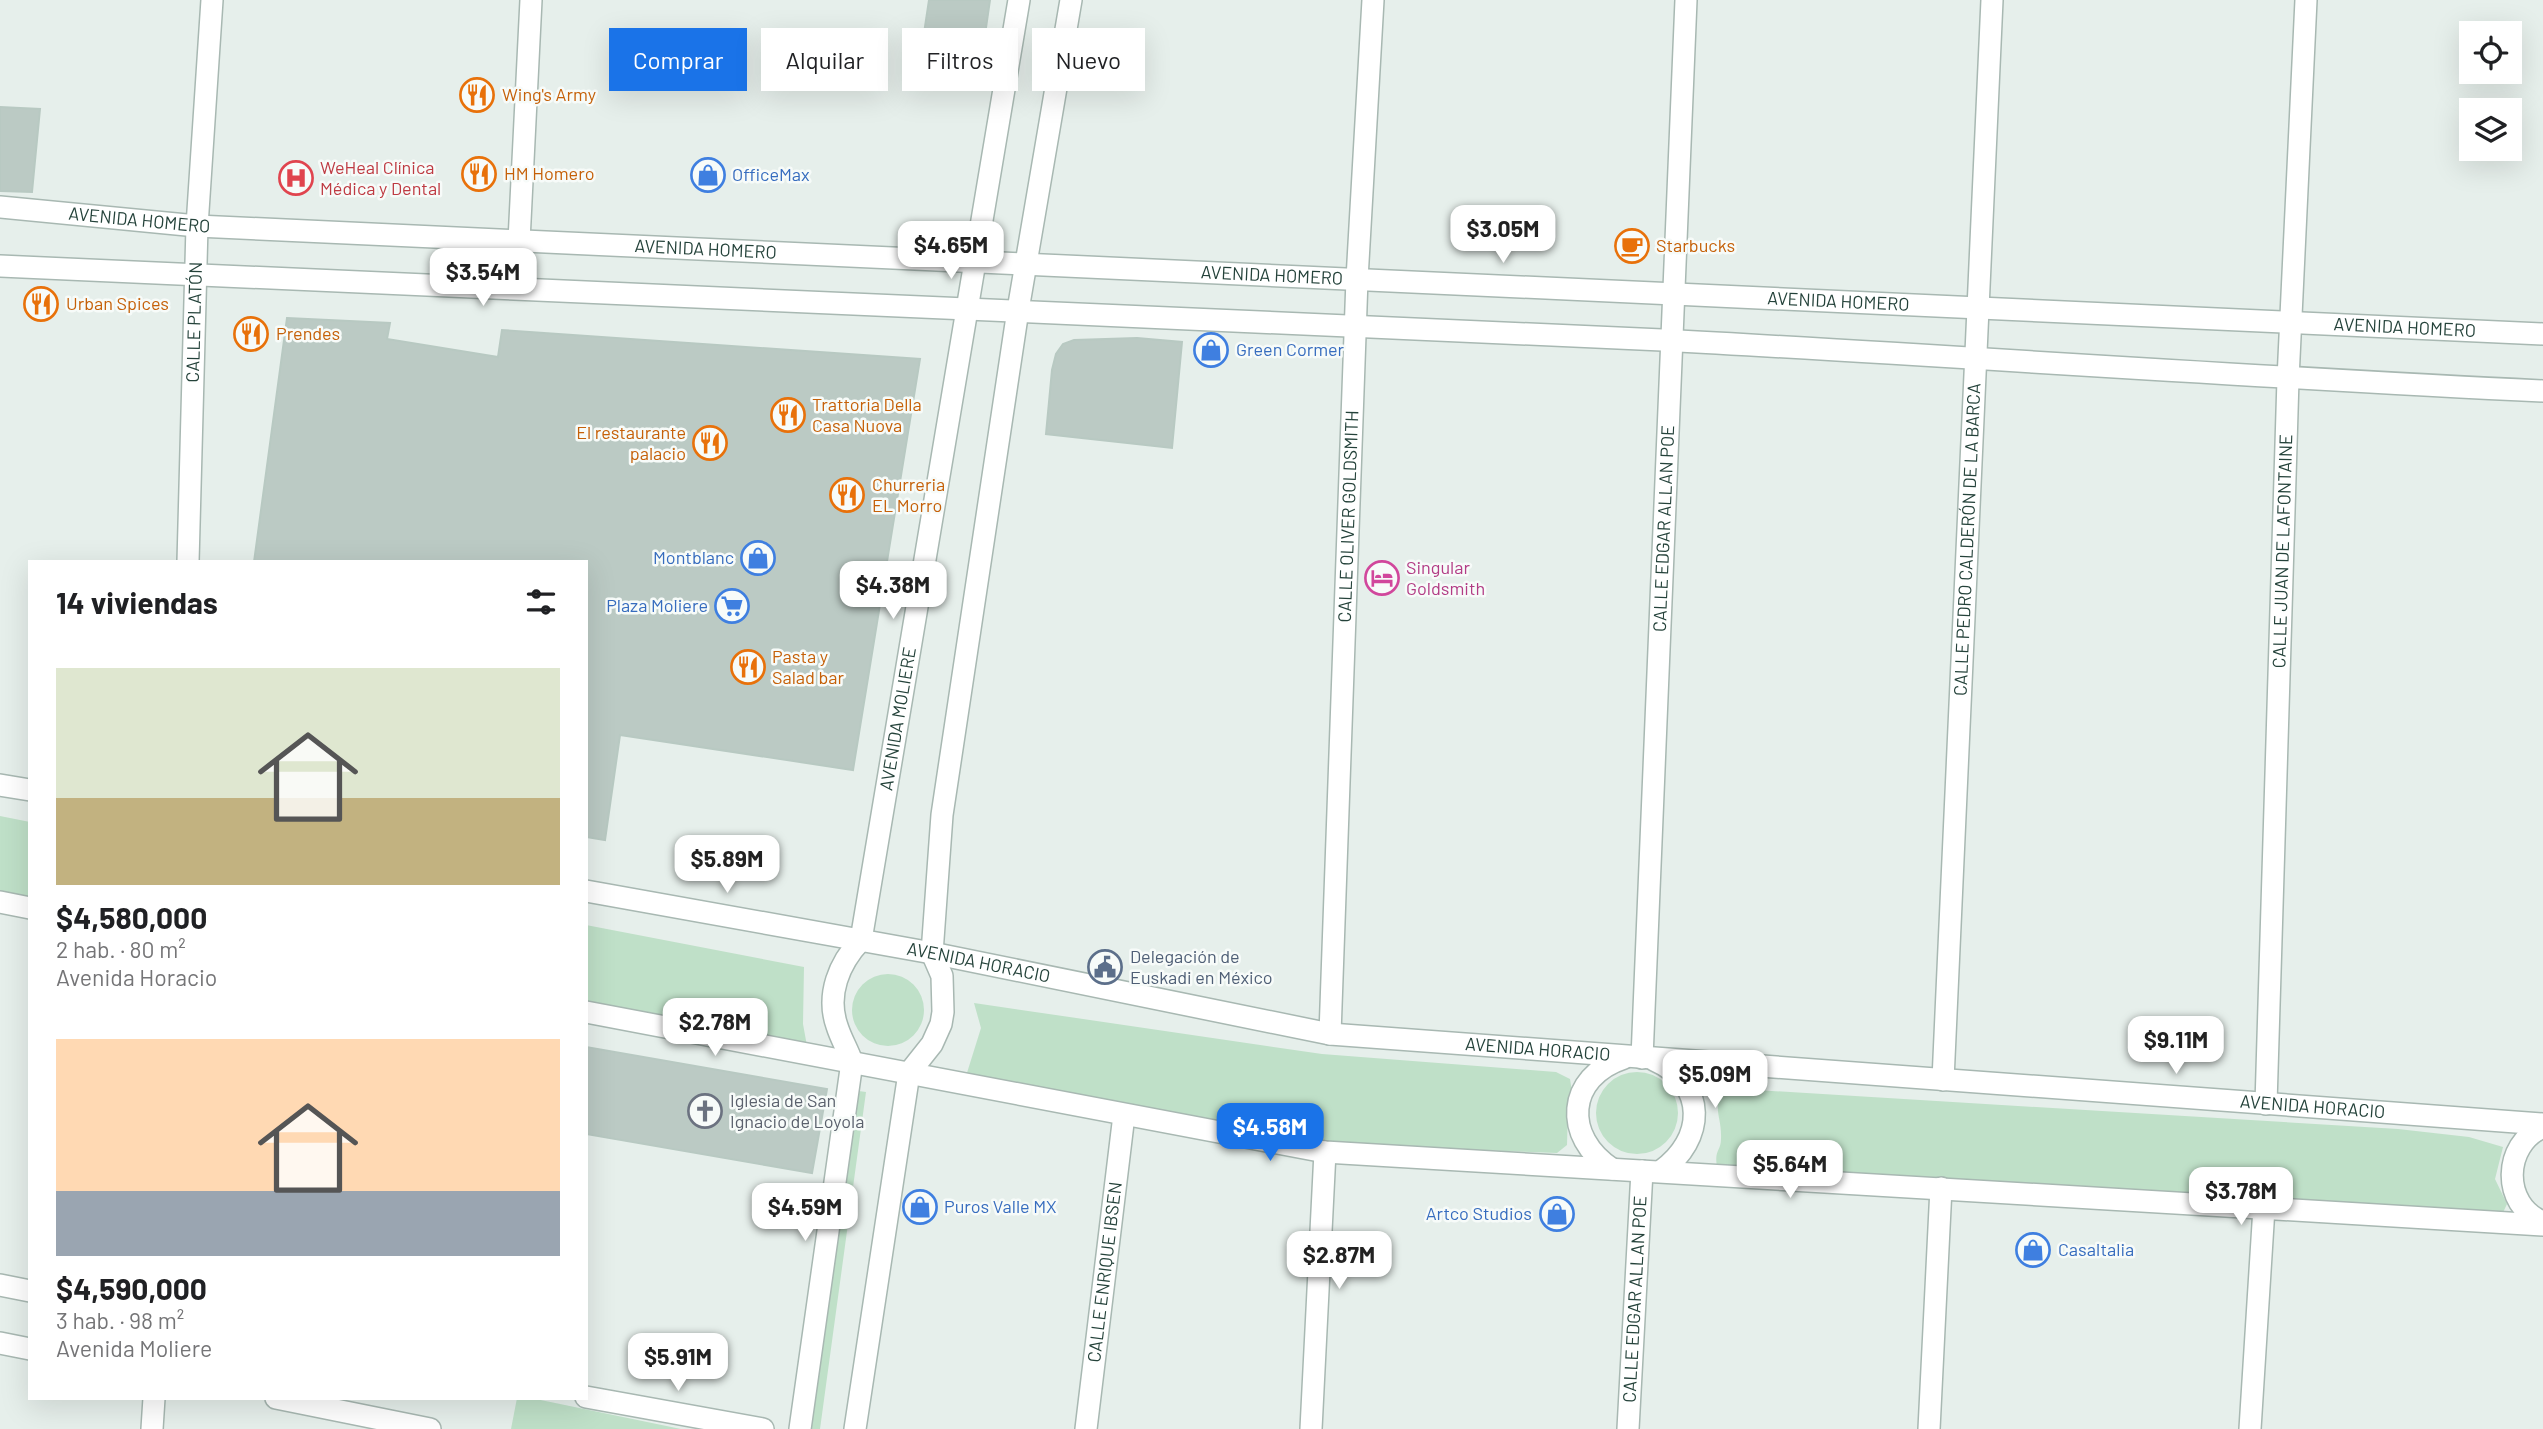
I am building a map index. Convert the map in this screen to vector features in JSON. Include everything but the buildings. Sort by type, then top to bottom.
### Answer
[{"type":"street","name":"CALLE PLATÓN","points":[[188,560],[197,226],[212,0]]},
{"type":"street","points":[[519,241],[531,0]]},
{"type":"street","name":"AVENIDA MOLIERE","points":[[852,1062],[836,1025],[834,993],[845,960],[861,940],[1019,0]]},
{"type":"street","points":[[855,1429],[909,1073],[932,1044],[943,1012],[942,976],[932,953],[942,815],[1018,310],[1071,0]]},
{"type":"street","name":"CALLE OLIVER GOLDSMITH","points":[[1330,1034],[1357,279],[1373,0]]},
{"type":"street","name":"CALLE EDGAR ALLAN POE","points":[[1640,1058],[1686,0]]},
{"type":"street","name":"CALLE PEDRO CALDERÓN DE LA BARCA","points":[[1944,1080],[1992,0]]},
{"type":"street","name":"CALLE JUAN DE LAFONTAINE","points":[[2266,1104],[2288,379],[2306,0]]},
{"type":"street","name":"AVENIDA HOMERO","points":[[0,207],[197,226],[2543,334]]},
{"type":"street","points":[[0,266],[1356,325],[1671,341],[2288,379],[2543,390]]},
{"type":"street","points":[[0,785],[28,790]]},
{"type":"street","name":"AVENIDA HORACIO","points":[[588,891],[932,953],[1330,1034],[2543,1126]]},
{"type":"street","points":[[0,902],[28,908]]},
{"type":"street","points":[[588,1013],[1325,1152],[2543,1223]]},
{"type":"street","points":[[1612,1169],[1594,1155],[1584,1141],[1577,1112],[1581,1095],[1588,1082],[1605,1066],[1640,1058],[1670,1068],[1681,1079],[1690,1095],[1694,1112],[1688,1144],[1673,1162],[1651,1171]]},
{"type":"street","points":[[800,1429],[852,1062]]},
{"type":"street","name":"CALLE ENRIQUE IBSEN","points":[[1086,1429],[1124,1115]]},
{"type":"street","points":[[2543,1126],[2521,1144],[2511,1169],[2517,1198],[2525,1210],[2543,1223]]},
{"type":"street","points":[[1311,1429],[1325,1152]]},
{"type":"street","name":"CALLE EDGAR ALLAN POE","points":[[1628,1429],[1651,1171]]},
{"type":"street","points":[[1929,1429],[1941,1188]]},
{"type":"street","points":[[2250,1429],[2264,1208]]},
{"type":"street","points":[[0,1285],[28,1291]]},
{"type":"street","points":[[0,1343],[28,1349]]},
{"type":"street","points":[[588,1398],[763,1429]]},
{"type":"street","points":[[152,1429],[154,1400]]},
{"type":"street","points":[[286,1400],[430,1429]]},
{"type":"green space","points":[[0,816],[28,822],[28,897],[0,891]]},
{"type":"green space","points":[[588,925],[804,967],[803,1024],[807,1046],[588,1004]]},
{"type":"green space","points":[[888,974],[908,980],[918,990],[924,1010],[918,1030],[908,1040],[888,1046],[868,1040],[858,1030],[852,1010],[858,990],[868,980]]},
{"type":"green space","points":[[974,1003],[1322,1054],[1556,1072],[1570,1079],[1572,1092],[1568,1108],[1567,1145],[1557,1153],[1337,1145],[966,1076],[981,1028]]},
{"type":"green space","points":[[1637,1072],[1653,1076],[1666,1084],[1674,1097],[1678,1113],[1674,1129],[1666,1142],[1653,1150],[1637,1154],[1621,1150],[1608,1142],[1600,1129],[1596,1113],[1600,1097],[1608,1084],[1621,1076]]},
{"type":"green space","points":[[1723,1088],[2398,1129],[2469,1137],[2503,1147],[2495,1179],[2507,1204],[2500,1219],[1717,1166],[1716,1157],[1721,1139],[1718,1102]]},
{"type":"green space","points":[[844,1089],[866,1092],[820,1429],[797,1429]]},
{"type":"green space","points":[[517,1400],[541,1400],[681,1429],[511,1429]]},
{"type":"place","name":"Wing's Army","points":[[477,95]]},
{"type":"place","name":"HM Homero","points":[[479,174]]},
{"type":"place","name":"OfficeMax","points":[[708,175]]},
{"type":"place","name":"WeHeal Clínica Médica y Dental","points":[[296,178]]},
{"type":"place","name":"Starbucks","points":[[1632,246]]},
{"type":"place","name":"Urban Spices","points":[[41,304]]},
{"type":"place","name":"Prendes","points":[[251,334]]},
{"type":"place","name":"Green Cormer","points":[[1211,350]]},
{"type":"place","name":"Trattoria Della Casa Nuova","points":[[788,415]]},
{"type":"place","name":"El restaurante palacio","points":[[710,443]]},
{"type":"place","name":"Churreria EL Morro","points":[[847,495]]},
{"type":"place","name":"Montblanc","points":[[758,558]]},
{"type":"place","name":"Singular Goldsmith","points":[[1382,578]]},
{"type":"place","name":"Plaza Moliere","points":[[732,606]]},
{"type":"place","name":"Pasta y Salad bar","points":[[748,667]]},
{"type":"place","name":"Delegación de Euskadi en México","points":[[1105,967]]},
{"type":"place","name":"Iglesia de San Ignacio de Loyola","points":[[705,1111]]},
{"type":"place","name":"Puros Valle MX","points":[[920,1207]]},
{"type":"place","name":"Artco Studios","points":[[1557,1214]]},
{"type":"place","name":"CasaItalia","points":[[2033,1250]]}]
